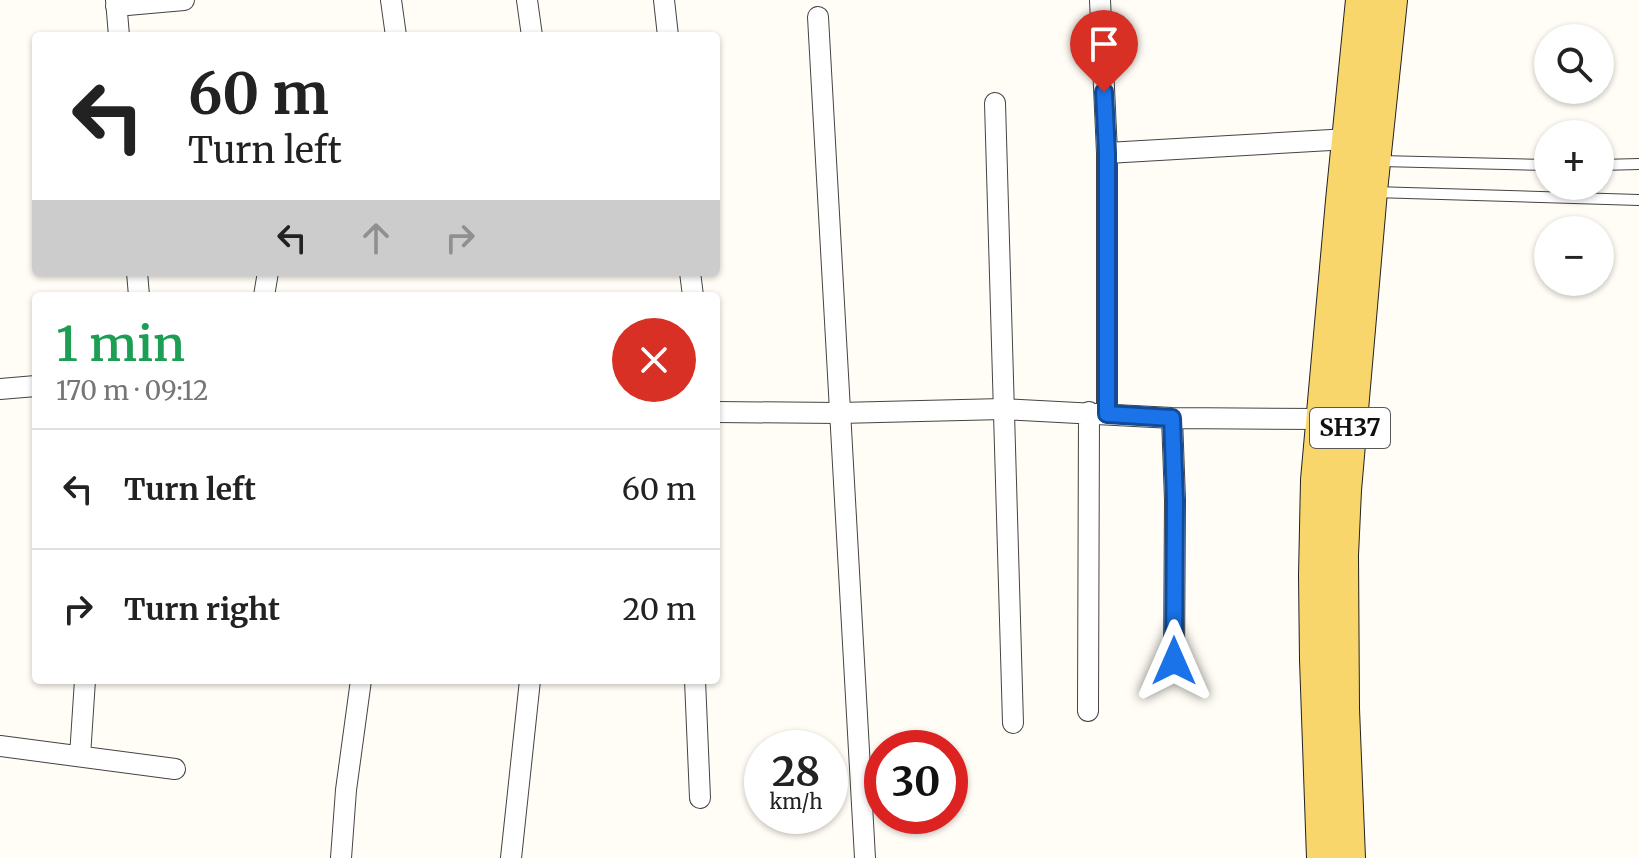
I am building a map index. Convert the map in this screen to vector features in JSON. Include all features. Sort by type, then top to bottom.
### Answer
[{"type":"main road","name":"SH37","points":[[1323,858],[1315,576],[1317,480],[1362,0]]},
{"type":"main road","name":"SH37","points":[[1349,858],[1343,709],[1342,555],[1345,490],[1372,176],[1391,0]]},
{"type":"street","points":[[119,32],[116,3],[184,0]]},
{"type":"street","points":[[391,0],[395,32]]},
{"type":"street","points":[[527,0],[531,32]]},
{"type":"street","points":[[664,0],[668,32]]},
{"type":"street","points":[[1088,711],[1107,153],[1100,0]]},
{"type":"street","points":[[818,17],[865,858]]},
{"type":"street","points":[[995,103],[1013,723]]},
{"type":"street","points":[[1107,153],[1348,139]]},
{"type":"street","points":[[0,389],[32,386]]},
{"type":"street","points":[[720,412],[1003,409],[1172,418],[1323,419]]},
{"type":"street","points":[[1172,418],[1174,661]]},
{"type":"street","points":[[80,756],[85,684]]},
{"type":"street","points":[[341,858],[346,790],[360,684]]},
{"type":"street","points":[[511,858],[530,684]]},
{"type":"street","points":[[695,684],[700,798]]},
{"type":"street","points":[[0,746],[175,769]]},
{"type":"lane","points":[[1614,165],[1639,164]]},
{"type":"lane","points":[[1372,176],[1534,166]]},
{"type":"lane","points":[[1372,176],[1639,200]]},
{"type":"route","points":[[1104,92],[1107,153],[1107,414],[1172,418],[1174,661]]}]
